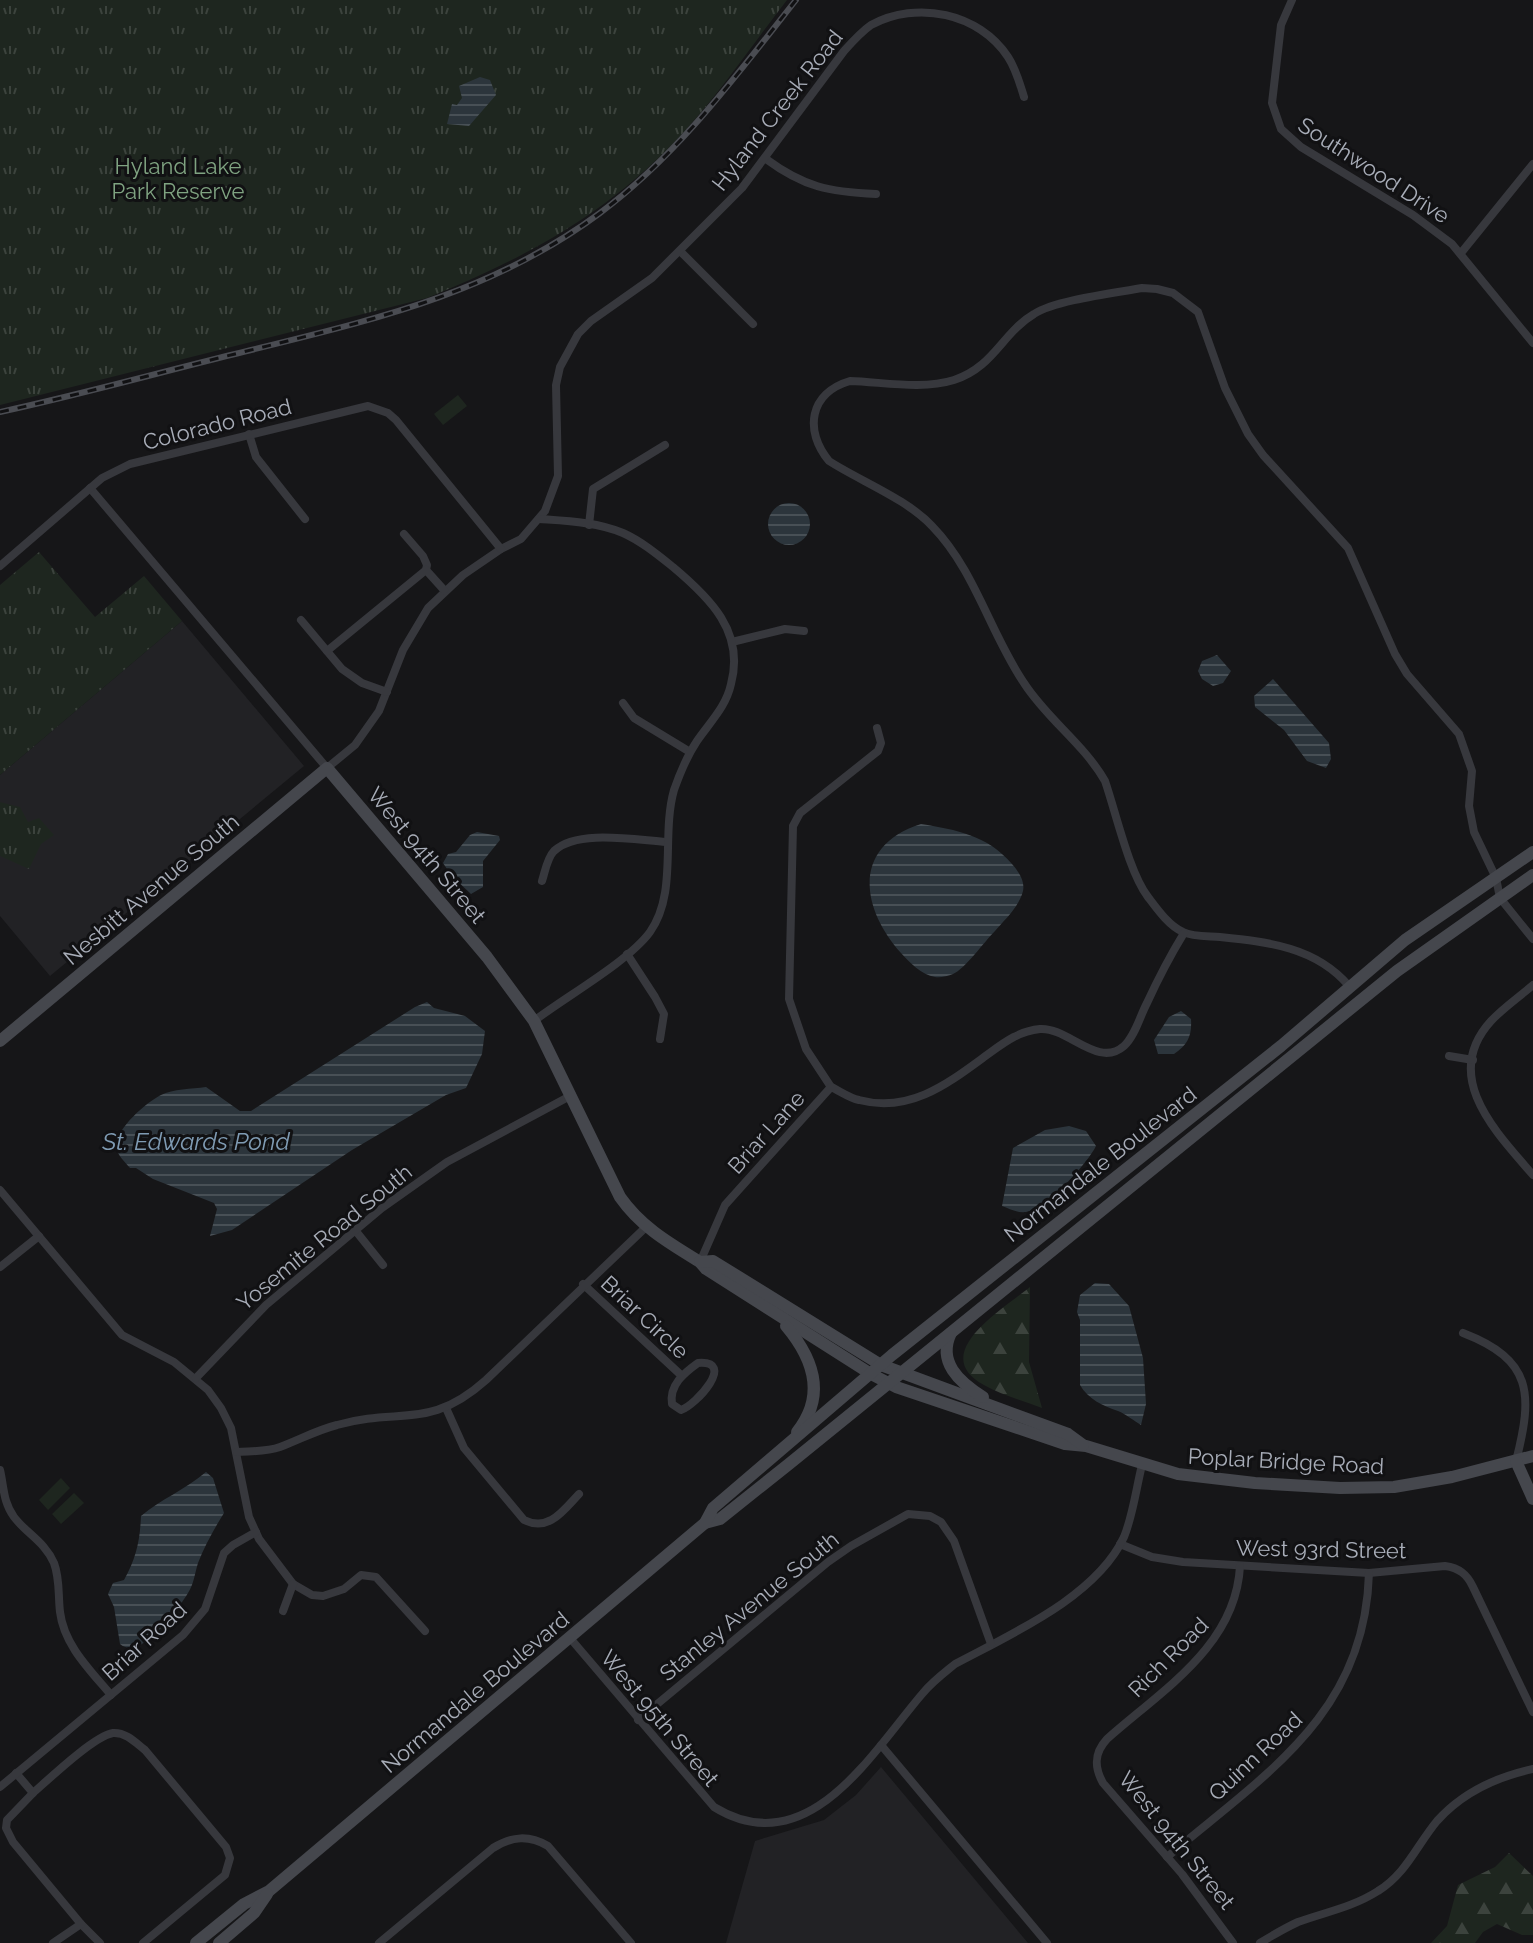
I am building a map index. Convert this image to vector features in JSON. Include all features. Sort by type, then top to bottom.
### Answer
[{"type":"main road","name":"West 94th Street","points":[[327,768],[487,957],[534,1021],[620,1197],[631,1212],[646,1227],[700,1262],[713,1261],[782,1312]]},
{"type":"main road","name":"Nesbitt Avenue South","points":[[0,1041],[327,768]]},
{"type":"main road","name":"Normandale Boulevard","points":[[196,1943],[244,1904],[269,1891],[705,1523],[713,1508],[1028,1244],[1281,1046],[1405,940],[1533,852]]},
{"type":"main road","name":"Normandale Boulevard","points":[[705,1523],[720,1519],[1397,971],[1533,875]]},
{"type":"main road","points":[[782,1312],[802,1344],[813,1375],[809,1411],[804,1423],[785,1447]]},
{"type":"main road","name":"Poplar Bridge Road","points":[[782,1312],[899,1373],[1068,1434],[1086,1446]]},
{"type":"main road","name":"Poplar Bridge Road","points":[[782,1312],[887,1383],[1065,1444],[1086,1446],[1178,1474],[1215,1480],[1340,1488],[1394,1487],[1452,1477],[1533,1456]]},
{"type":"main road","points":[[953,1330],[945,1350],[957,1377],[1002,1410]]},
{"type":"main road","points":[[1516,1461],[1533,1499]]},
{"type":"main road","name":"Normandale Boulevard","points":[[219,1943],[254,1913],[269,1891]]},
{"type":"street","points":[[928,10],[929,0]]},
{"type":"street","name":"Southwood Drive","points":[[1292,0],[1281,25],[1272,103],[1281,129],[1301,147],[1434,229],[1461,253],[1533,343]]},
{"type":"street","name":"Hyland Creek Road","points":[[539,519],[553,494],[558,476],[556,385],[560,367],[578,334],[591,321],[630,295],[680,251],[742,188],[857,36],[890,16],[928,10],[948,13],[984,30],[1010,59],[1024,97]]},
{"type":"street","points":[[766,159],[793,178],[813,187],[833,192],[876,194]]},
{"type":"street","points":[[1461,253],[1533,164]]},
{"type":"street","points":[[680,251],[753,324]]},
{"type":"street","points":[[1349,986],[1331,968],[1293,948],[1184,933],[1170,923],[1138,880],[1105,781],[1098,769],[1022,681],[962,565],[947,543],[930,523],[829,461],[821,451],[815,439],[815,412],[826,392],[850,381],[936,384],[954,380],[988,361],[1018,326],[1045,308],[1142,288],[1157,289],[1187,301],[1198,312],[1225,388],[1248,434],[1263,455],[1348,548],[1395,654],[1407,674],[1459,734],[1472,771],[1469,806],[1472,824],[1496,878],[1500,898],[1533,939]]},
{"type":"street","name":"Colorado Road","points":[[0,566],[115,470],[358,407],[379,408],[396,420],[501,549]]},
{"type":"street","points":[[249,434],[256,457],[305,519]]},
{"type":"street","points":[[589,525],[593,489],[665,445]]},
{"type":"street","name":"West 94th Street","points":[[90,488],[327,768]]},
{"type":"street","points":[[327,768],[355,745],[368,729],[414,628],[444,590],[501,549],[521,539],[539,519],[589,525],[625,534],[666,561],[716,607],[732,642],[734,671],[725,703],[690,752],[675,788],[668,815],[662,909],[651,931],[627,954],[534,1021]]},
{"type":"street","points":[[327,651],[426,570],[423,556],[404,534]]},
{"type":"street","points":[[426,570],[444,590]]},
{"type":"street","points":[[301,620],[353,678],[387,692]]},
{"type":"street","points":[[732,642],[785,629],[804,631]]},
{"type":"street","points":[[623,703],[634,718],[690,752]]},
{"type":"street","points":[[831,1087],[806,1049],[789,999],[793,826],[800,813],[878,751],[881,743],[877,728]]},
{"type":"street","points":[[542,881],[551,853],[568,842],[586,838],[666,842]]},
{"type":"street","name":"Briar Lane","points":[[700,1262],[725,1205],[831,1087],[857,1100],[896,1103],[912,1100],[942,1087],[1007,1040],[1031,1030],[1057,1031],[1097,1052],[1115,1051],[1129,1040],[1184,933]]},
{"type":"street","points":[[627,954],[664,1014],[660,1039]]},
{"type":"street","points":[[1533,985],[1490,1022],[1481,1035],[1473,1060],[1472,1081],[1481,1111],[1533,1175]]},
{"type":"street","points":[[1449,1056],[1473,1060]]},
{"type":"street","name":"Yosemite Road South","points":[[196,1378],[251,1319],[414,1184],[447,1162],[572,1095]]},
{"type":"street","points":[[0,1190],[122,1335],[174,1362],[196,1378],[221,1408],[231,1428],[243,1495],[256,1532],[293,1584],[312,1595],[323,1596],[344,1589],[361,1575],[376,1577],[425,1631]]},
{"type":"street","points":[[237,1452],[278,1448],[341,1424],[408,1418],[446,1408],[486,1380],[646,1227]]},
{"type":"street","points":[[355,1230],[383,1265]]},
{"type":"street","points":[[0,1267],[39,1236]]},
{"type":"street","name":"Briar Circle","points":[[583,1284],[682,1376]]},
{"type":"street","points":[[1463,1333],[1496,1347],[1507,1357],[1523,1382],[1528,1411],[1516,1461]]},
{"type":"street","name":"Briar Circle","points":[[702,1363],[711,1366],[715,1375],[691,1405],[681,1410],[672,1404],[670,1398],[682,1376],[702,1363]]},
{"type":"street","points":[[446,1408],[464,1448],[524,1520],[540,1524],[548,1522],[579,1494]]},
{"type":"street","points":[[1047,1943],[881,1745],[932,1683],[955,1664],[1079,1591],[1107,1564],[1120,1544],[1130,1518],[1142,1465]]},
{"type":"street","points":[[0,1470],[8,1508],[38,1538],[54,1564],[59,1579],[60,1611],[70,1643],[111,1695]]},
{"type":"street","name":"Stanley Avenue South","points":[[638,1720],[828,1562],[908,1514],[930,1516],[948,1530],[991,1644]]},
{"type":"street","name":"Briar Road","points":[[0,1787],[195,1622],[212,1593],[224,1553],[256,1532]]},
{"type":"street","name":"West 93rd Street","points":[[1120,1544],[1168,1561],[1369,1573],[1445,1566],[1462,1572],[1473,1587],[1533,1712]]},
{"type":"street","name":"Rich Road","points":[[1096,1758],[1107,1739],[1211,1646],[1231,1613],[1240,1566]]},
{"type":"street","name":"Quinn Road","points":[[1167,1857],[1282,1760],[1321,1719],[1343,1682],[1354,1655],[1365,1614],[1369,1573]]},
{"type":"street","points":[[283,1611],[293,1584]]},
{"type":"street","name":"West 95th Street","points":[[570,1638],[714,1807],[743,1821],[774,1822],[795,1817],[833,1797],[881,1745]]},
{"type":"street","points":[[100,1943],[8,1834],[7,1820],[33,1793],[102,1737],[115,1733],[130,1737],[145,1750],[226,1847],[230,1858],[225,1875],[143,1943]]},
{"type":"street","name":"West 94th Street","points":[[1096,1758],[1096,1767],[1103,1783],[1207,1905],[1233,1943]]},
{"type":"street","points":[[1260,1943],[1298,1922],[1357,1904],[1381,1890],[1407,1866],[1437,1821],[1455,1804],[1496,1779],[1533,1769]]},
{"type":"street","points":[[16,1773],[33,1793]]},
{"type":"street","points":[[379,1943],[502,1842],[513,1838],[537,1840],[557,1855],[631,1943]]},
{"type":"street","points":[[53,1943],[81,1924]]},
{"type":"shaded area","points":[[182,621],[304,766],[50,976],[0,916],[0,775]]},
{"type":"shaded area","points":[[881,1767],[1028,1943],[726,1943],[755,1841],[824,1820],[856,1795]]},
{"type":"green space","name":"Hyland Lake Park Reserve","points":[[0,0],[787,0],[710,102],[654,162],[564,231],[498,267],[427,298],[0,405]]},
{"type":"green space","points":[[458,395],[467,406],[443,425],[434,414]]},
{"type":"green space","points":[[39,552],[95,617],[144,576],[182,621],[0,775],[0,585]]},
{"type":"green space","points":[[0,802],[20,807],[28,822],[39,818],[54,835],[41,844],[29,869],[0,856]]},
{"type":"green space","points":[[1030,1287],[1029,1362],[1042,1408],[984,1385],[969,1373],[963,1360],[966,1346],[976,1333]]},
{"type":"green space","points":[[61,1478],[70,1488],[48,1510],[39,1500]]},
{"type":"green space","points":[[74,1493],[84,1503],[61,1524],[52,1514]]},
{"type":"green space","points":[[1509,1853],[1533,1876],[1533,1935],[1522,1935],[1497,1924],[1483,1932],[1475,1943],[1431,1943],[1447,1926],[1458,1885],[1495,1867]]},
{"type":"water","points":[[480,77],[490,80],[496,95],[469,126],[447,124],[452,104],[457,105],[462,98],[459,86]]},
{"type":"water","points":[[789,503],[804,509],[810,524],[804,539],[789,545],[774,539],[768,524],[774,509]]},
{"type":"water","points":[[1217,655],[1231,671],[1223,683],[1213,686],[1202,679],[1198,671],[1202,661]]},
{"type":"water","points":[[1273,679],[1329,743],[1331,759],[1326,768],[1307,761],[1284,730],[1255,707],[1254,696]]},
{"type":"water","points":[[921,824],[982,840],[1015,867],[1023,884],[1015,908],[963,967],[942,977],[921,971],[901,953],[877,917],[871,898],[870,880],[874,862],[883,847],[899,834]]},
{"type":"water","points":[[477,832],[499,836],[500,840],[483,861],[483,887],[471,894],[443,863],[448,854],[456,852],[470,835]]},
{"type":"water","name":"St. Edwards Pond","points":[[427,1002],[434,1008],[465,1016],[485,1031],[482,1054],[466,1088],[446,1095],[352,1150],[232,1230],[210,1236],[217,1209],[214,1203],[130,1168],[118,1153],[117,1140],[126,1124],[161,1095],[206,1087],[240,1111],[251,1111]]},
{"type":"water","points":[[1181,1011],[1191,1019],[1188,1039],[1174,1054],[1158,1054],[1154,1040],[1169,1017]]},
{"type":"water","points":[[1069,1126],[1086,1131],[1096,1146],[1084,1163],[1066,1184],[1035,1209],[1020,1212],[1002,1206],[1013,1148],[1045,1130]]},
{"type":"water","points":[[1095,1283],[1109,1284],[1129,1306],[1143,1358],[1146,1404],[1141,1425],[1096,1401],[1080,1385],[1080,1320],[1077,1312],[1080,1295]]},
{"type":"water","points":[[206,1472],[213,1478],[224,1513],[201,1556],[190,1589],[168,1621],[148,1640],[129,1648],[120,1644],[114,1607],[108,1594],[113,1583],[124,1580],[132,1565],[141,1516]]},
{"type":"railway","points":[[0,412],[379,317],[470,285],[514,265],[558,242],[600,213],[655,166],[705,113],[796,0]]}]
